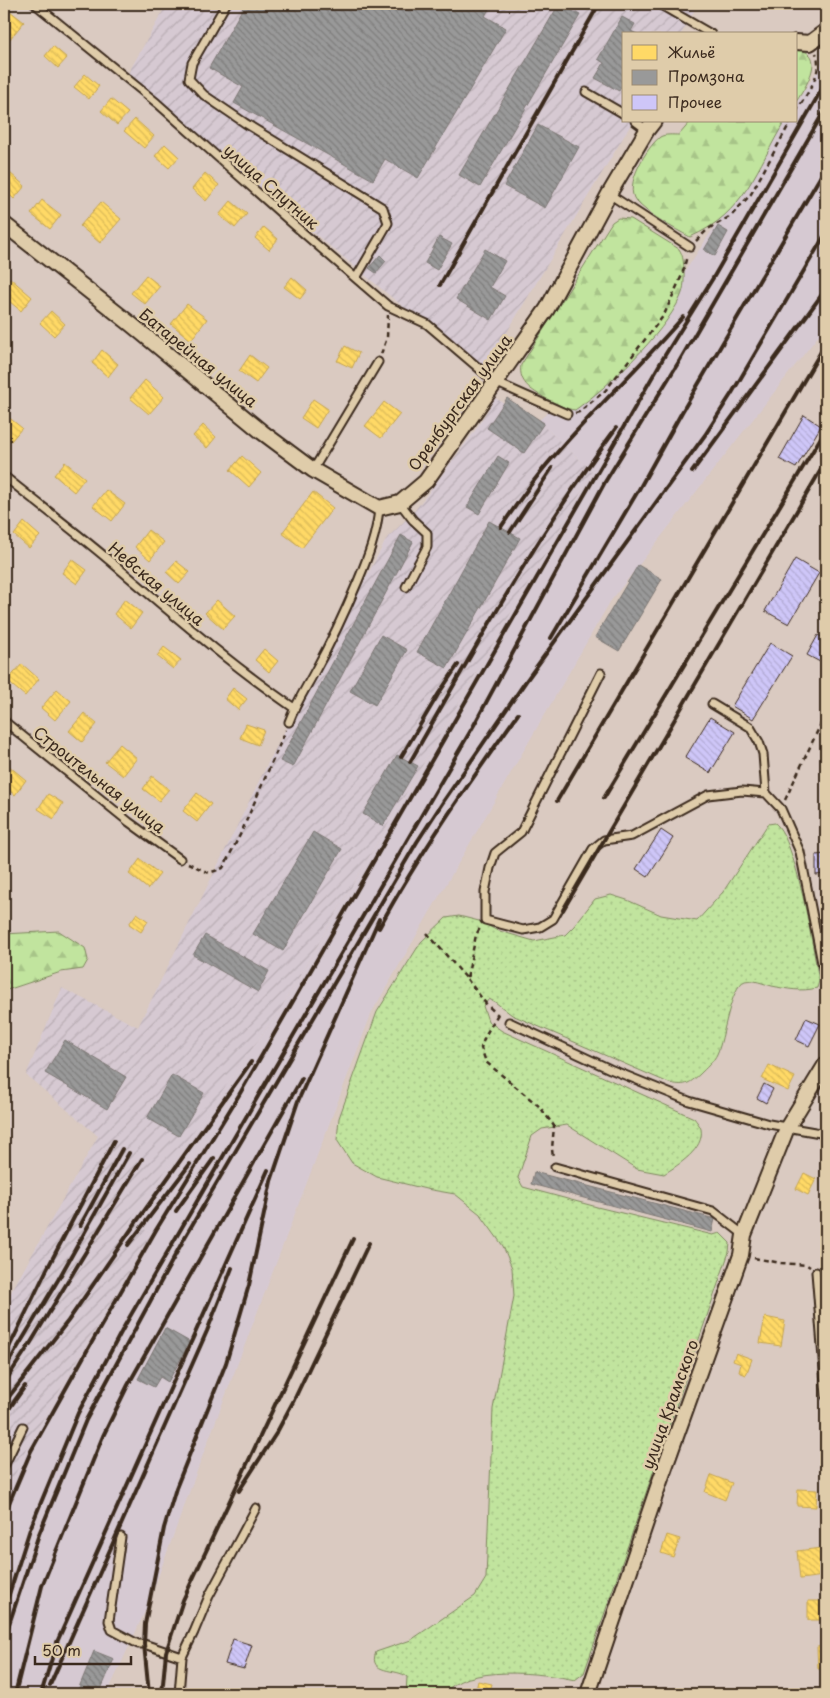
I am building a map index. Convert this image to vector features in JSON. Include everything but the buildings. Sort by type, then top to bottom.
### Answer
[{"type":"street","points":[[803,43],[826,31]]},
{"type":"street","name":"Оренбургская улица","points":[[379,508],[400,503],[426,481],[547,308],[609,194],[651,126]]},
{"type":"street","name":"Батарейная улица","points":[[4,224],[132,325],[262,432],[313,470],[379,508]]},
{"type":"street","name":"улица Крамского","points":[[588,1694],[660,1481],[741,1255],[744,1235],[787,1128],[826,1064]]},
{"type":"lane","name":"улица Спутник","points":[[35,4],[157,103],[388,306],[427,324],[495,382],[567,414]]},
{"type":"lane","points":[[226,4],[192,63],[189,79],[204,94],[245,123],[383,208],[388,223],[356,278]]},
{"type":"lane","points":[[659,4],[672,7],[707,32]]},
{"type":"lane","points":[[586,92],[622,113]]},
{"type":"lane","points":[[638,122],[651,126]]},
{"type":"lane","points":[[609,194],[690,247]]},
{"type":"lane","points":[[313,470],[378,362]]},
{"type":"lane","name":"Невская улица","points":[[4,476],[114,564],[254,681],[294,708]]},
{"type":"lane","points":[[400,503],[413,520],[427,533],[427,547],[406,587]]},
{"type":"lane","points":[[289,722],[294,708],[315,672],[346,609],[371,549],[378,522],[379,508]]},
{"type":"lane","points":[[601,673],[521,832],[495,854],[485,892],[485,920],[523,930],[540,928],[552,919],[593,849],[604,840],[632,836],[708,796],[742,791],[766,793]]},
{"type":"lane","points":[[712,704],[750,727],[759,742],[763,754],[766,793],[781,809],[800,852],[826,983]]},
{"type":"lane","name":"Строительная улица","points":[[4,721],[129,822],[180,859]]},
{"type":"lane","points":[[509,1022],[610,1069],[689,1101],[769,1124],[826,1134]]},
{"type":"lane","points":[[555,1167],[713,1211],[744,1235]]},
{"type":"lane","points":[[816,1272],[826,1396]]},
{"type":"lane","points":[[4,1466],[23,1427]]},
{"type":"lane","points":[[179,1694],[182,1658],[209,1596],[256,1508]]},
{"type":"lane","points":[[121,1536],[109,1621],[112,1630],[138,1644],[144,1644],[182,1658]]},
{"type":"path","points":[[798,109],[814,81],[819,66],[817,56],[803,43]]},
{"type":"path","points":[[567,414],[579,412],[605,391],[664,314],[682,275],[690,247],[708,229],[731,216],[751,194],[790,122]]},
{"type":"path","points":[[378,362],[387,338],[388,306]]},
{"type":"path","points":[[781,809],[826,713]]},
{"type":"path","points":[[180,859],[208,873],[223,868],[241,833],[289,722]]},
{"type":"path","points":[[466,979],[476,935],[485,920]]},
{"type":"path","points":[[427,933],[487,1005],[509,1022]]},
{"type":"path","points":[[498,1014],[485,1036],[481,1048],[486,1062],[540,1107],[554,1126],[552,1149],[555,1167]]},
{"type":"path","points":[[741,1255],[781,1263],[807,1265],[816,1272]]},
{"type":"shaded area","points":[[167,4],[698,4],[682,32],[622,32],[622,122],[632,122],[488,364],[472,364],[126,77]]},
{"type":"shaded area","points":[[826,58],[826,326],[610,602],[372,1012],[207,1444],[147,1607],[107,1694],[30,1694],[4,1687],[4,1501],[26,1448],[151,1235],[131,1218],[281,1008],[593,472],[538,421],[647,329],[783,122],[798,122],[798,100]]},
{"type":"shaded area","points":[[495,398],[538,421],[593,472],[281,1008],[132,1218],[151,1235],[26,1448],[4,1501],[4,1305],[98,1136],[26,1075],[62,988],[138,1027],[268,763],[387,538],[413,513],[474,432]]},
{"type":"green space","points":[[798,50],[806,52],[811,57],[813,63],[809,80],[798,98]]},
{"type":"green space","points":[[690,122],[784,122],[748,188],[737,202],[724,216],[690,237],[641,206],[636,201],[632,186],[638,167],[655,142],[662,136],[679,135]]},
{"type":"green space","points":[[618,218],[631,219],[679,249],[684,267],[683,290],[672,312],[634,359],[603,388],[575,410],[549,400],[528,387],[522,377],[521,365],[612,222]]},
{"type":"green space","points":[[775,823],[783,834],[797,872],[819,981],[817,988],[794,990],[755,981],[745,981],[740,985],[731,1003],[716,1057],[686,1084],[669,1083],[512,1015],[489,999],[483,1006],[488,1021],[502,1031],[694,1118],[701,1129],[699,1143],[695,1150],[664,1174],[637,1169],[567,1125],[542,1129],[532,1136],[518,1178],[523,1187],[713,1235],[720,1233],[730,1243],[729,1252],[584,1673],[575,1680],[525,1673],[486,1675],[469,1678],[454,1684],[444,1694],[406,1694],[407,1677],[403,1674],[379,1668],[374,1659],[376,1652],[411,1640],[475,1596],[486,1578],[493,1409],[514,1296],[512,1268],[503,1246],[480,1214],[455,1194],[377,1177],[352,1163],[337,1140],[339,1118],[377,1012],[421,942],[446,918],[459,916],[479,921],[496,930],[534,941],[565,935],[595,899],[611,895],[661,915],[697,921],[723,892],[768,824]]},
{"type":"green space","points":[[59,931],[85,948],[88,960],[83,969],[61,972],[4,991],[4,934]]},
{"type":"railway","points":[[440,285],[599,4]]},
{"type":"railway","points":[[4,1515],[31,1451],[156,1230],[239,1095],[665,355],[713,278],[826,82]]},
{"type":"railway","points":[[4,1610],[30,1529],[78,1413],[125,1325],[474,725],[605,482],[680,360],[826,108]]},
{"type":"railway","points":[[551,638],[826,167]]},
{"type":"railway","points":[[4,1646],[9,1624],[39,1534],[86,1420],[185,1237],[417,842],[526,681],[705,435],[732,393],[826,233]]},
{"type":"railway","points":[[692,472],[826,289]]},
{"type":"railway","points":[[501,527],[548,463],[683,317]]},
{"type":"railway","points":[[557,801],[826,343]]},
{"type":"railway","points":[[410,762],[483,634],[534,550],[560,508],[616,428]]},
{"type":"railway","points":[[604,798],[826,429]]},
{"type":"railway","points":[[563,910],[826,461]]},
{"type":"railway","points":[[510,532],[552,468]]},
{"type":"railway","points":[[401,757],[458,665]]},
{"type":"railway","points":[[379,928],[428,846],[518,714]]},
{"type":"railway","points":[[149,1694],[144,1644],[145,1624],[164,1528],[176,1488],[226,1363],[249,1285],[271,1181],[298,1101],[379,919]]},
{"type":"railway","points":[[4,1403],[68,1321],[251,1062]]},
{"type":"railway","points":[[15,1694],[42,1586],[103,1436],[128,1385],[302,1078]]},
{"type":"railway","points":[[4,1358],[46,1271],[114,1141]]},
{"type":"railway","points":[[80,1226],[122,1149]]},
{"type":"railway","points":[[4,1370],[58,1280],[129,1153]]},
{"type":"railway","points":[[176,1211],[214,1158]]},
{"type":"railway","points":[[4,1383],[30,1344],[142,1159]]},
{"type":"railway","points":[[128,1245],[190,1164]]},
{"type":"railway","points":[[41,1694],[57,1642],[268,1170]]},
{"type":"railway","points":[[162,1694],[166,1652],[183,1600],[353,1239]]},
{"type":"railway","points":[[239,1491],[277,1432],[294,1400],[369,1243]]},
{"type":"railway","points":[[50,1685],[207,1331],[232,1268]]},
{"type":"railway","points":[[4,1416],[25,1386]]}]
